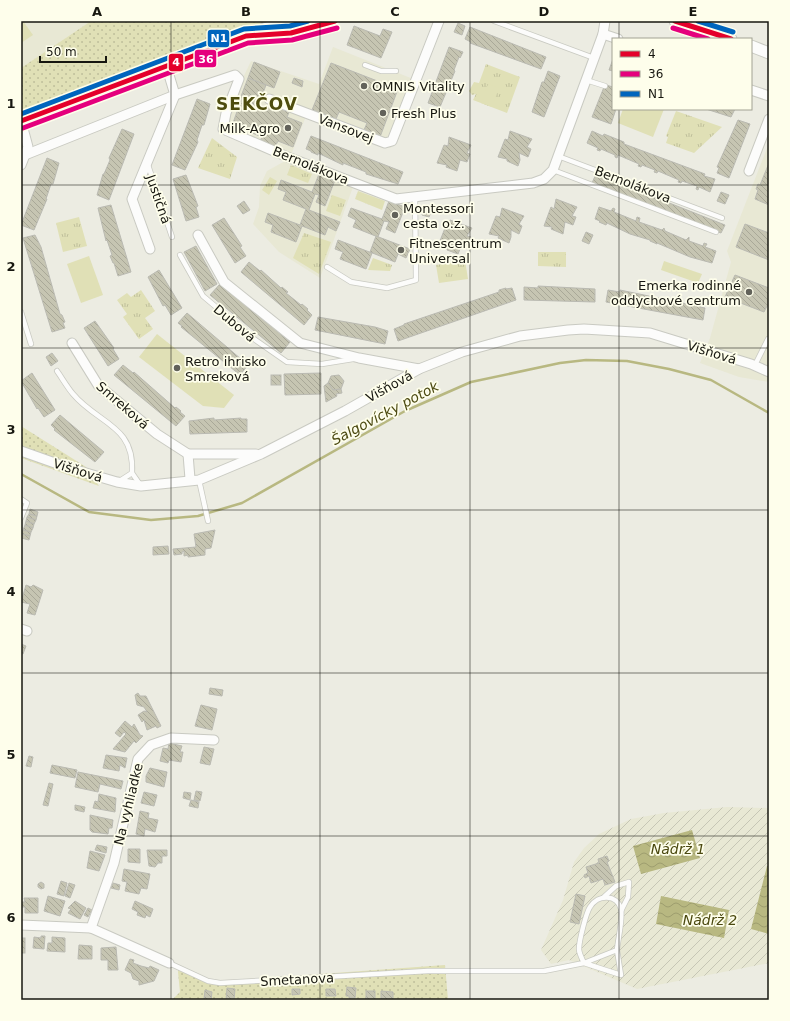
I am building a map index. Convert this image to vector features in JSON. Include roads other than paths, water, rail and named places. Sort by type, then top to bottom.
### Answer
[{"type":"street","points":[[21,165],[28,147],[21,121],[166,65],[286,21]]},
{"type":"street","name":"Vansovej","points":[[269,99],[385,143],[392,141],[439,21]]},
{"type":"street","points":[[553,170],[603,34],[606,21]]},
{"type":"street","points":[[675,21],[728,38]]},
{"type":"street","points":[[603,34],[615,38]]},
{"type":"street","points":[[752,46],[769,53]]},
{"type":"street","points":[[25,155],[175,95],[166,65]]},
{"type":"street","name":"Bernolákova","points":[[175,95],[235,75],[239,79],[226,113],[223,129],[290,158],[396,199],[533,183],[544,179],[553,170]]},
{"type":"street","points":[[752,90],[769,96]]},
{"type":"street","name":"Justičná","points":[[150,249],[132,199],[175,95]]},
{"type":"street","points":[[749,171],[769,119]]},
{"type":"street","name":"Dubová","points":[[198,235],[224,282],[300,343],[359,358],[419,369]]},
{"type":"street","name":"Višňová","points":[[21,451],[69,468],[117,482],[141,486],[195,480],[261,454],[345,411],[419,369],[462,352],[520,336],[584,329],[650,333],[755,365],[769,372]]},
{"type":"street","name":"Smreková","points":[[72,343],[98,385],[157,434],[188,454]]},
{"type":"street","points":[[195,480],[188,454],[261,454]]},
{"type":"street","name":"Na vyhliadke","points":[[91,928],[114,863],[138,759],[151,745],[171,738],[214,740]]},
{"type":"street","name":"Smetanova","points":[[21,925],[91,928],[168,963]]},
{"type":"lane","points":[[246,36],[291,32],[336,21]]},
{"type":"lane","points":[[494,21],[594,58]]},
{"type":"lane","points":[[365,65],[382,72],[396,71]]},
{"type":"lane","points":[[586,80],[604,86]]},
{"type":"lane","name":"Bernolákova","points":[[558,156],[722,218]]},
{"type":"lane","name":"Justičná","points":[[146,162],[172,237]]},
{"type":"lane","name":"Bernolákova","points":[[553,170],[716,232]]},
{"type":"lane","points":[[327,267],[351,282],[387,288],[416,280],[415,196]]},
{"type":"lane","name":"Dubová","points":[[180,255],[203,296],[254,339],[287,362],[322,364],[359,358]]},
{"type":"lane","points":[[21,312],[31,344]]},
{"type":"lane","points":[[755,365],[768,339]]},
{"type":"lane","name":"Smreková","points":[[57,371],[73,394],[122,435],[130,447],[132,473]]},
{"type":"lane","points":[[117,482],[132,473],[141,486]]},
{"type":"lane","points":[[195,480],[208,521]]},
{"type":"lane","points":[[21,499],[27,503],[21,518]]},
{"type":"lane","points":[[629,882],[628,897],[621,911],[617,950],[621,975],[584,963],[578,950],[589,908],[596,900],[604,897],[616,886],[629,882]]},
{"type":"lane","points":[[604,897],[612,898],[619,904],[621,911]]},
{"type":"lane","name":"Smetanova","points":[[168,963],[208,981],[220,983],[428,971],[544,971],[584,963],[617,950]]},
{"type":"water","name":"Nádrž 1","points":[[692,830],[700,858],[641,874],[633,846]]},
{"type":"water","points":[[767,866],[769,866],[769,934],[751,929]]},
{"type":"water","name":"Nádrž 2","points":[[661,896],[729,910],[724,938],[656,924]]},
{"type":"waterway","name":"Šalgovícky potok","points":[[21,474],[89,512],[151,520],[198,516],[242,503],[405,411],[471,382],[560,363],[586,360],[627,361],[669,369],[711,380],[769,413]]},
{"type":"place","name":"OMNIS Vitality","points":[[364,86]]},
{"type":"place","name":"Fresh Plus","points":[[383,113]]},
{"type":"place","name":"Milk-Agro","points":[[288,128]]},
{"type":"place","name":"Montessori cesta o.z.","points":[[395,215]]},
{"type":"place","name":"Fitnescentrum Universal","points":[[401,250]]},
{"type":"place","name":"Emerka rodinné oddychové centrum","points":[[749,292]]},
{"type":"place","name":"Retro ihrisko Smreková","points":[[177,368]]},
{"type":"district","name":"SEKČOV","points":[[257,104]]}]
